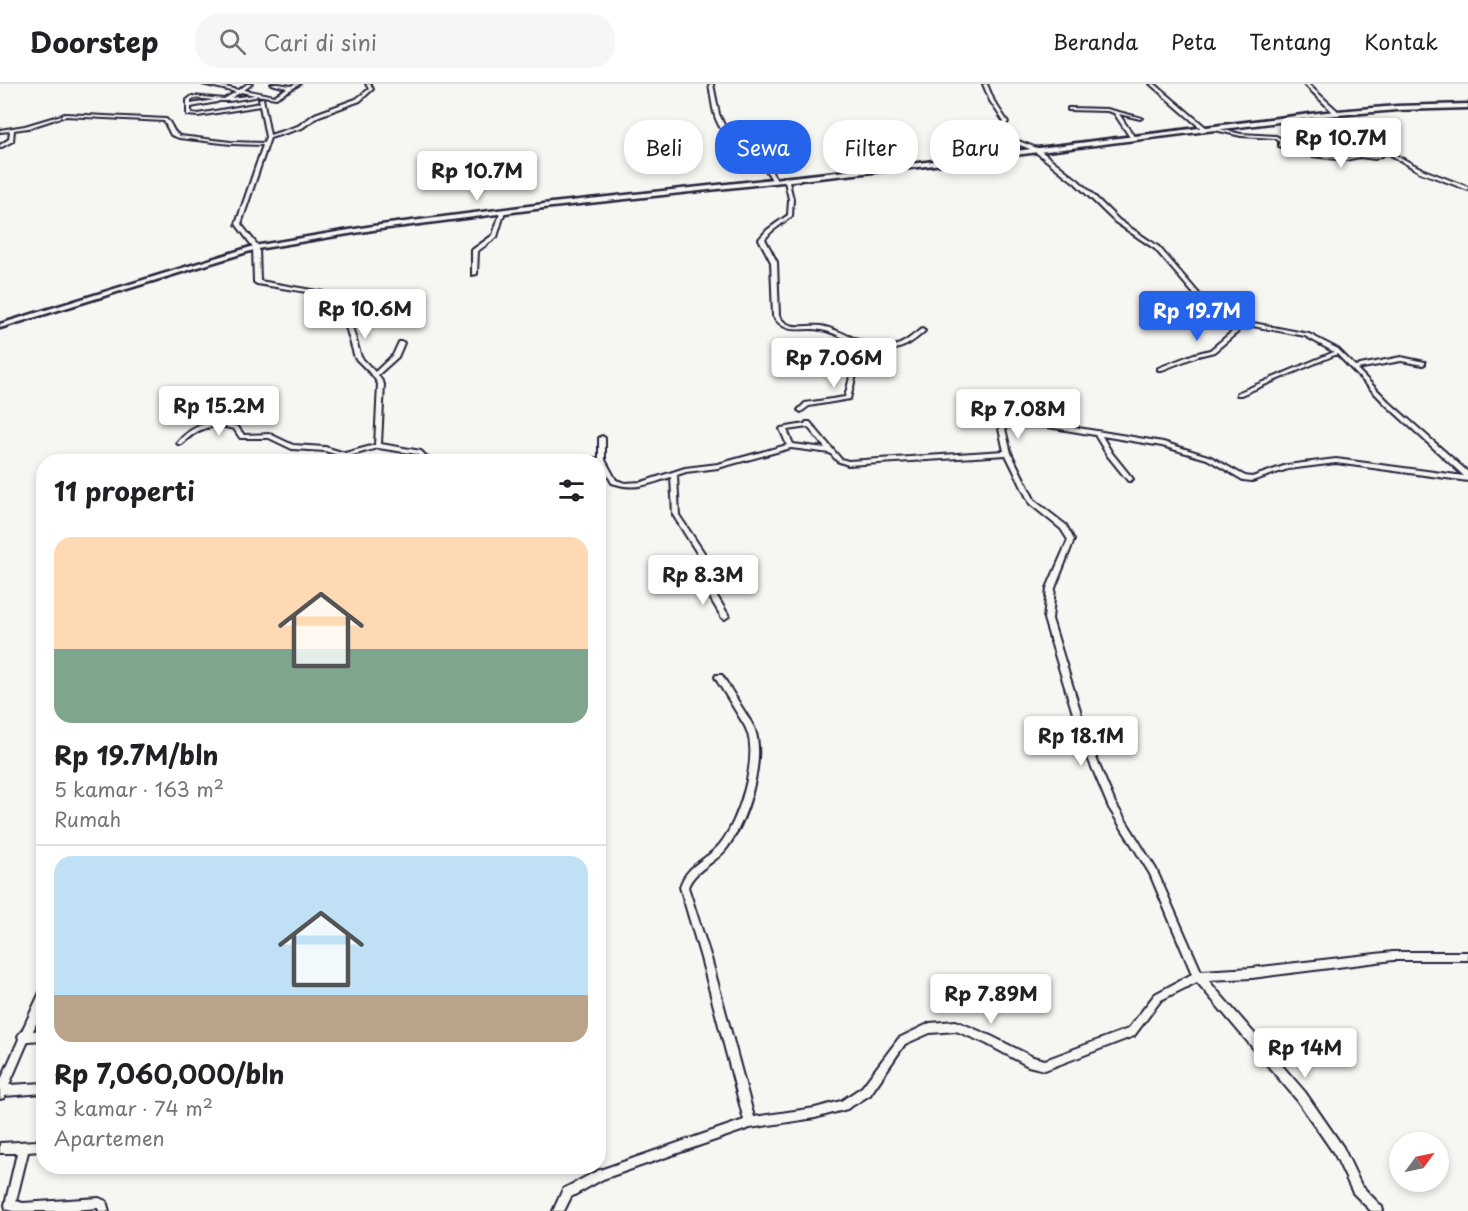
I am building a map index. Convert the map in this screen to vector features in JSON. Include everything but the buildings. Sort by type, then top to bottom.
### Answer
[{"type":"street","points":[[204,84],[277,96],[298,84]]},
{"type":"street","points":[[250,84],[225,100],[194,97],[189,100],[189,114],[195,116],[262,104]]},
{"type":"street","points":[[273,84],[292,88]]},
{"type":"street","points":[[268,137],[300,127],[317,115],[358,100],[371,89],[368,84]]},
{"type":"street","points":[[711,84],[717,115],[724,130],[762,164],[774,179]]},
{"type":"street","points":[[985,84],[992,101],[1006,122],[998,132],[1013,141],[1035,149],[1077,182],[1117,221],[1157,248],[1212,312],[1240,322],[1307,335],[1338,352],[1468,477]]},
{"type":"street","points":[[1152,84],[1206,130]]},
{"type":"street","points":[[1306,84],[1337,113]]},
{"type":"street","points":[[189,106],[260,95]]},
{"type":"street","points":[[260,95],[268,137],[257,175],[238,224],[256,247],[257,282],[317,291],[325,295],[347,320],[358,358],[381,384],[378,446]]},
{"type":"street","points":[[0,326],[256,247],[421,221],[1217,129],[1337,113],[1417,106],[1468,106]]},
{"type":"street","points":[[1070,109],[1116,113],[1140,118]]},
{"type":"street","points":[[1116,113],[1133,138]]},
{"type":"street","points":[[0,131],[28,127],[65,115],[144,121],[164,120],[168,121],[173,134],[179,137],[231,144],[265,144]]},
{"type":"street","points":[[0,147],[11,140],[12,129]]},
{"type":"street","points":[[1217,129],[1241,135],[1276,137],[1281,140],[1281,145],[1305,154],[1345,159],[1360,156],[1375,158],[1383,153],[1390,153],[1422,171],[1468,189]]},
{"type":"street","points":[[786,178],[791,199],[790,216],[762,239],[774,262],[777,318],[786,327],[822,328],[844,334],[860,343],[888,349],[922,332]]},
{"type":"street","points":[[474,274],[475,250],[493,239],[504,211]]},
{"type":"street","points":[[1160,369],[1212,351],[1234,332],[1240,322]]},
{"type":"street","points":[[375,375],[396,356],[401,343]]},
{"type":"street","points":[[801,410],[807,404],[848,398],[860,343]]},
{"type":"street","points":[[1239,394],[1338,352]]},
{"type":"street","points":[[1353,368],[1401,359],[1423,363]]},
{"type":"street","points":[[791,446],[783,429],[809,424],[839,460],[848,463],[1008,453]]},
{"type":"street","points":[[1378,1211],[1357,1189],[1330,1137],[1301,1096],[1198,976],[1153,872],[1112,806],[1087,746],[1048,619],[1051,588],[1070,546],[1069,534],[1064,527],[1032,502],[1008,453],[1002,429],[1008,424],[1048,425],[1163,444],[1193,453],[1223,465],[1243,478],[1252,479],[1287,467],[1336,461],[1468,477]]},
{"type":"street","points":[[180,443],[193,429],[218,425],[236,428],[242,437],[270,436],[292,447],[325,449],[342,454]]},
{"type":"street","points":[[1098,434],[1109,454],[1130,479]]},
{"type":"street","points":[[596,454],[602,438]]},
{"type":"street","points":[[349,454],[378,446],[421,454]]},
{"type":"street","points":[[606,473],[612,479],[625,485],[642,484],[685,470],[718,466],[791,446],[803,446],[833,453]]},
{"type":"street","points":[[674,474],[676,515],[711,569],[714,600],[724,616]]},
{"type":"street","points":[[719,677],[753,737],[752,769],[738,822],[723,848],[688,878],[684,887],[706,958],[750,1123]]},
{"type":"street","points":[[606,1174],[750,1123],[815,1113],[843,1105],[866,1091],[902,1041],[930,1028],[956,1026],[988,1039],[1032,1062],[1045,1065],[1131,1033],[1158,997],[1198,976],[1252,973],[1393,956],[1468,956]]},
{"type":"street","points":[[36,1009],[1,1092],[36,1089]]},
{"type":"street","points":[[23,1036],[36,1035]]},
{"type":"street","points":[[0,1148],[36,1144]]},
{"type":"street","points":[[24,1147],[10,1205],[17,1208],[99,1203],[104,1211]]},
{"type":"street","points":[[558,1211],[567,1193],[605,1174]]}]
